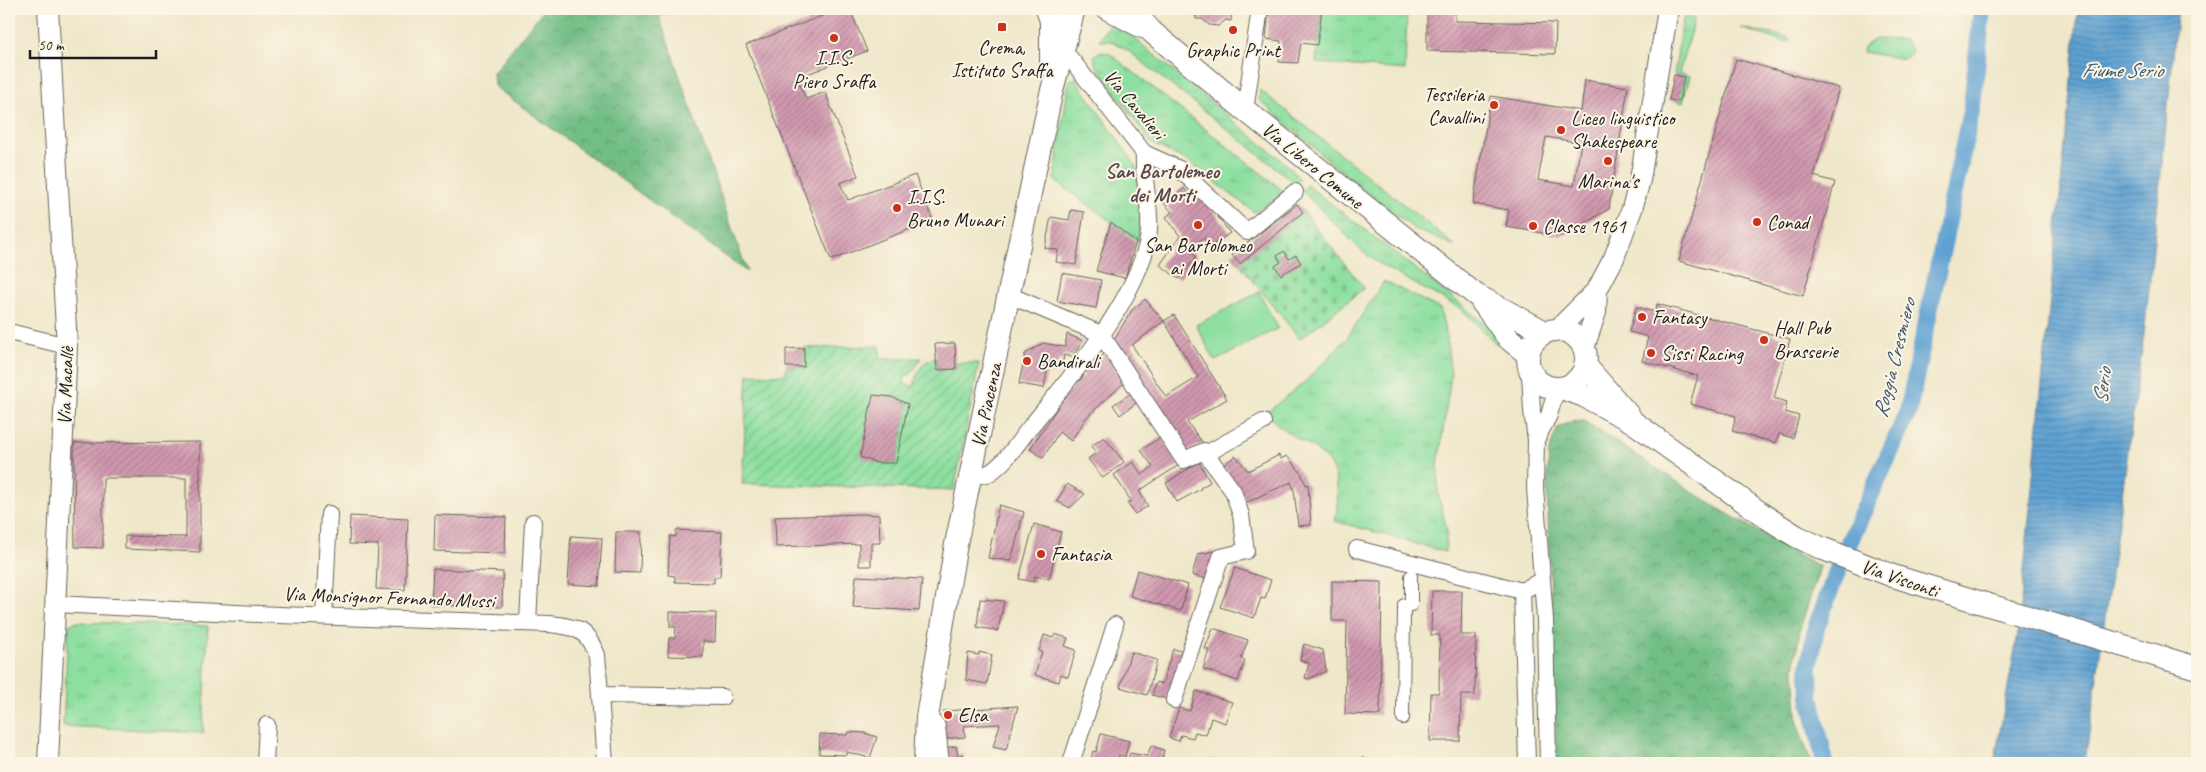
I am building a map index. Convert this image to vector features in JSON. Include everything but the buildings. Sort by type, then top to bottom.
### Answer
[{"type":"main road","name":"Via Piacenza","points":[[1047,9],[1051,30],[1051,94]]},
{"type":"main road","points":[[1054,9],[1074,9]]},
{"type":"main road","name":"Via Piacenza","points":[[925,763],[927,717],[956,544],[1051,94],[1074,9]]},
{"type":"main road","name":"Via Libero Comune","points":[[1108,9],[1152,32]]},
{"type":"main road","name":"Via Libero Comune","points":[[1131,9],[1152,32],[1245,110],[1476,295],[1551,331],[1573,335],[1585,357]]},
{"type":"main road","name":"Via Libero Comune","points":[[1476,295],[1544,385],[1559,388]]},
{"type":"main road","points":[[1529,363],[1533,341],[1551,331]]},
{"type":"main road","points":[[1559,388],[1577,380],[1585,357]]},
{"type":"main road","name":"Via Visconti","points":[[1585,357],[1633,422]]},
{"type":"main road","name":"Via Visconti","points":[[1559,388],[1582,395],[1633,422],[1766,518],[1821,548],[1893,576],[2193,667]]},
{"type":"street","name":"Via Macallè","points":[[48,9],[67,346],[48,763]]},
{"type":"street","points":[[1245,110],[1260,9]]},
{"type":"street","points":[[1551,331],[1597,290],[1619,245],[1640,180],[1668,9]]},
{"type":"street","name":"Via Cavalieri","points":[[1062,55],[1070,58],[1144,153],[1179,169],[1247,232],[1295,192]]},
{"type":"street","points":[[972,474],[982,475],[990,472],[1009,453],[1058,393],[1101,334],[1135,279],[1147,246],[1149,210],[1143,169],[1144,153]]},
{"type":"street","points":[[1585,357],[1596,312],[1597,290]]},
{"type":"street","points":[[1009,295],[1101,334],[1184,460],[1204,451],[1233,491],[1240,515],[1246,551],[1221,557],[1174,700]]},
{"type":"street","points":[[9,332],[67,346]]},
{"type":"street","points":[[1529,363],[1536,440],[1535,488],[1542,580],[1548,763]]},
{"type":"street","points":[[1536,440],[1549,415],[1559,388]]},
{"type":"street","points":[[1206,454],[1263,422]]},
{"type":"street","points":[[324,616],[329,514]]},
{"type":"street","points":[[528,623],[532,522]]},
{"type":"street","points":[[1357,549],[1522,591],[1542,580]]},
{"type":"street","points":[[1404,718],[1404,606],[1411,605],[1411,576]]},
{"type":"street","points":[[1522,591],[1527,763]]},
{"type":"street","name":"Via Monsignor Fernando Mussi","points":[[55,604],[572,626],[590,638],[597,655],[605,763]]},
{"type":"street","points":[[1071,763],[1115,625]]},
{"type":"street","points":[[600,695],[722,697]]},
{"type":"street","points":[[927,717],[937,726],[941,763]]},
{"type":"street","points":[[265,763],[267,725]]},
{"type":"green space","points":[[544,9],[680,9],[659,16],[747,272],[494,86],[493,73]]},
{"type":"green space","points":[[1322,9],[1407,9],[1405,70],[1316,63]]},
{"type":"green space","points":[[1686,17],[1694,19],[1679,73],[1690,76],[1683,102],[1679,102],[1683,77],[1674,75],[1683,19]]},
{"type":"green space","points":[[1112,20],[1287,165],[1300,179],[1296,184],[1126,49],[1111,41],[1099,41]]},
{"type":"green space","points":[[1740,28],[1787,37],[1790,40],[1785,42]]},
{"type":"green space","points":[[1875,39],[1904,40],[1912,50],[1909,56],[1903,59],[1863,52],[1864,47]]},
{"type":"green space","points":[[1099,52],[1109,53],[1285,192],[1254,212],[1188,161],[1151,143],[1096,65],[1094,56]]},
{"type":"green space","points":[[1075,78],[1136,166],[1141,219],[1138,241],[1054,180],[1069,81]]},
{"type":"green space","points":[[1260,90],[1455,246],[1416,230],[1357,185],[1259,100]]},
{"type":"green space","points":[[1307,185],[1463,306],[1502,339],[1496,344],[1461,309],[1384,267],[1363,252],[1302,191]]},
{"type":"green space","points":[[1297,204],[1364,288],[1300,339],[1232,255]]},
{"type":"green space","points":[[1384,281],[1440,309],[1446,335],[1451,375],[1438,465],[1438,494],[1447,531],[1445,552],[1335,521],[1337,486],[1328,462],[1322,455],[1278,425],[1267,412],[1305,382],[1347,338]]},
{"type":"green space","points":[[1259,292],[1278,328],[1215,361],[1196,325]]},
{"type":"green space","points":[[880,346],[880,359],[921,358],[910,375],[905,375],[904,384],[914,386],[920,368],[931,359],[936,358],[937,370],[956,369],[956,363],[979,363],[954,490],[742,484],[748,374],[785,375],[786,367],[803,367],[804,348]],"holes":[[[873,396],[892,397],[908,404],[896,463],[877,463]]]},
{"type":"green space","points":[[1584,421],[1716,507],[1820,567],[1800,629],[1794,670],[1798,725],[1811,763],[1557,763],[1547,489],[1549,451],[1558,427],[1571,422]]},
{"type":"green space","points":[[75,622],[208,626],[203,733],[63,726],[68,632],[69,625]]},
{"type":"water","name":"Fiume Serio","points":[[2078,9],[2178,9],[2145,327],[2085,763],[1994,763],[2018,633]]},
{"type":"waterway","name":"Roggia Cresmiero","points":[[1825,763],[1810,697],[1809,667],[1816,628],[1842,558],[1908,412],[1972,106],[1982,9]]},
{"type":"place","name":"Crema, Istituto Sraffa","points":[[1002,27]]},
{"type":"place","name":"Graphic Print","points":[[1233,30]]},
{"type":"place","name":"I.I.S. Piero Sraffa","points":[[834,38]]},
{"type":"place","name":"Tessileria Cavallini","points":[[1494,105]]},
{"type":"place","name":"Liceo linguistico Shakespeare","points":[[1561,130]]},
{"type":"place","name":"Marina's","points":[[1608,161]]},
{"type":"place","name":"I.I.S. Bruno Munari","points":[[897,208]]},
{"type":"place","name":"Conad","points":[[1757,222]]},
{"type":"place","name":"San Bartolomeo ai Morti","points":[[1198,225]]},
{"type":"place","name":"Classe 1961","points":[[1533,226]]},
{"type":"place","name":"Fantasy","points":[[1642,317]]},
{"type":"place","name":"Hall Pub Brasserie","points":[[1764,340]]},
{"type":"place","name":"Sissi Racing","points":[[1651,353]]},
{"type":"place","name":"Bandirali","points":[[1027,361]]},
{"type":"place","name":"Fantasia","points":[[1041,554]]},
{"type":"place","name":"Elsa","points":[[948,715]]},
{"type":"district","name":"San Bartolemeo dei Morti","points":[[1162,183]]},
{"type":"water label","name":"Serio","points":[[2102,386]]}]
